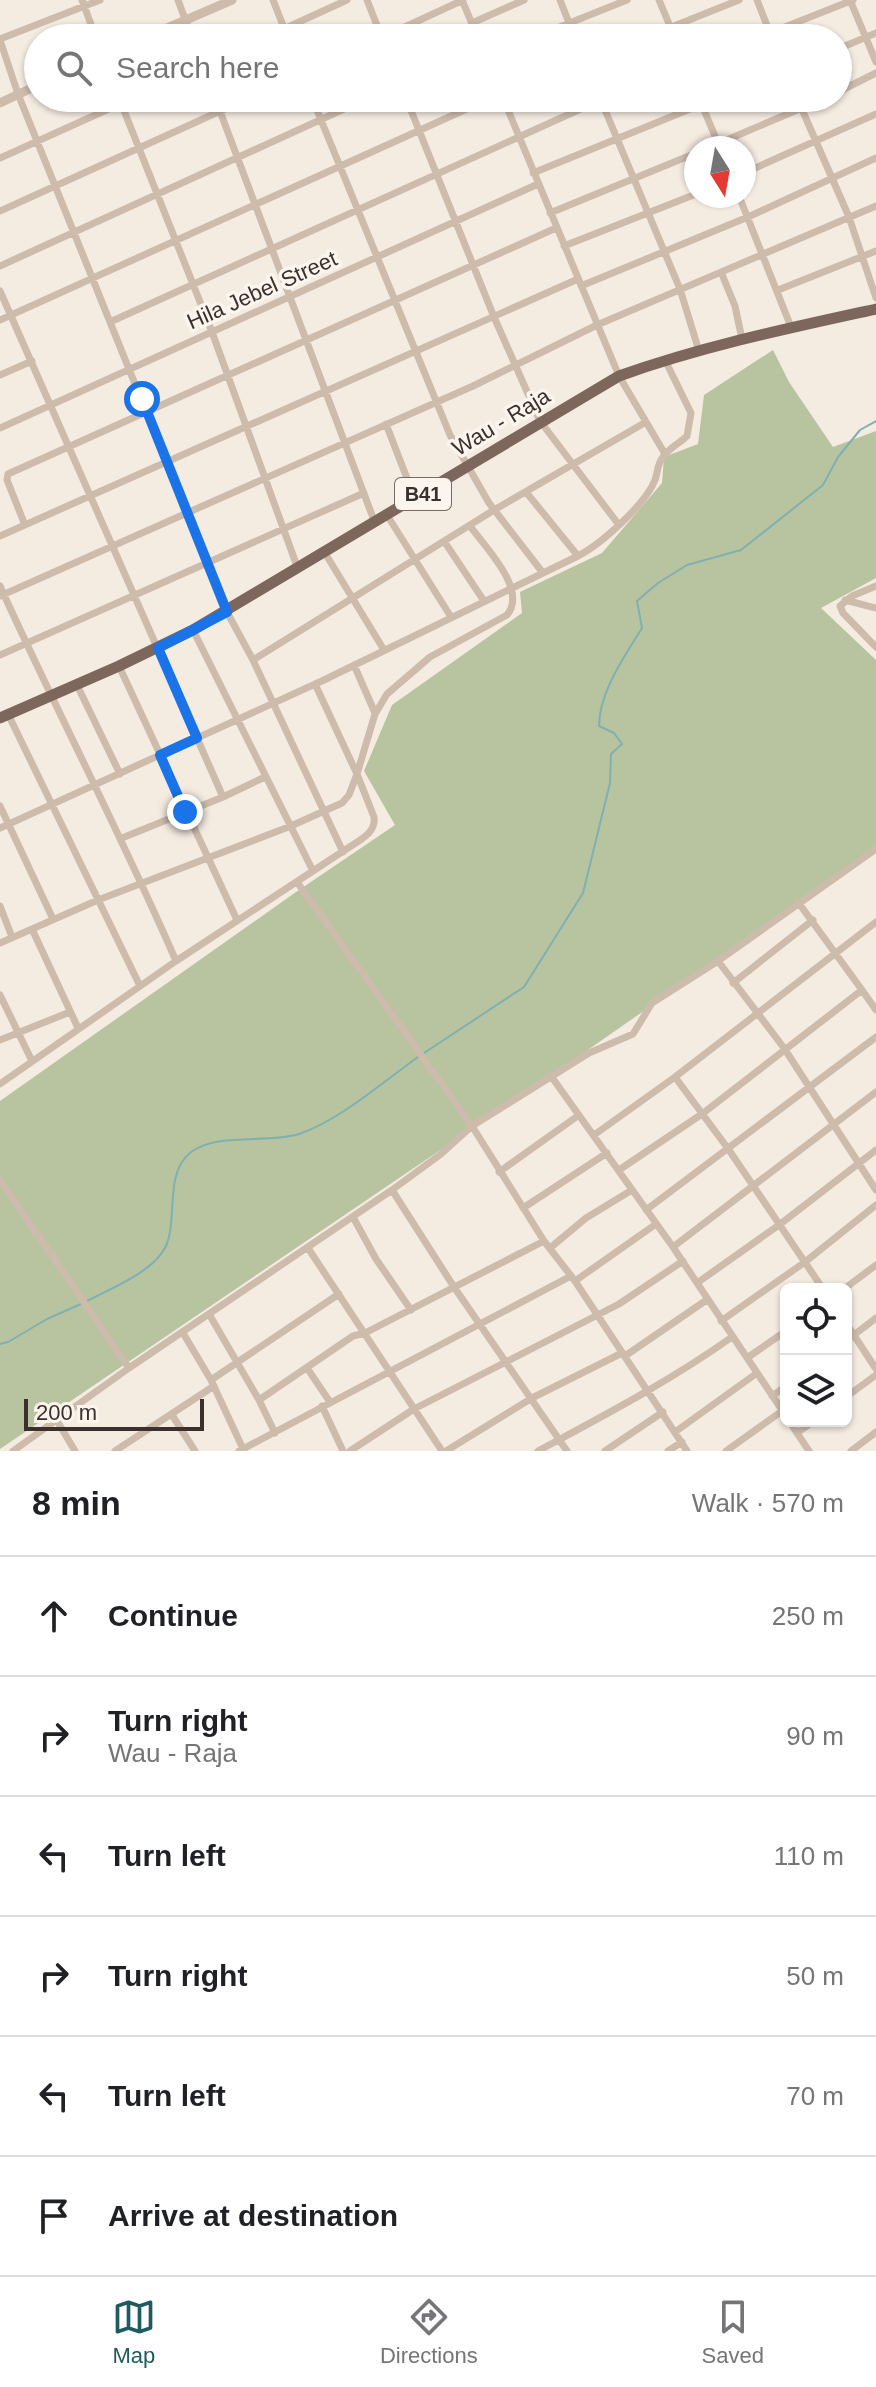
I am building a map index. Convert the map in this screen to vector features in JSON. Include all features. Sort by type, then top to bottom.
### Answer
[{"type":"main road","name":"Wau - Raja","points":[[4,716],[158,648],[227,612],[619,376],[742,339],[876,309]]},
{"type":"street","points":[[36,24],[83,3],[100,0]]},
{"type":"street","points":[[178,0],[187,24]]},
{"type":"street","points":[[177,24],[232,0]]},
{"type":"street","points":[[273,0],[282,24]]},
{"type":"street","points":[[295,24],[347,0]]},
{"type":"street","points":[[367,0],[376,24]]},
{"type":"street","points":[[412,24],[463,0],[472,23],[524,0]]},
{"type":"street","points":[[560,0],[569,23],[627,0]]},
{"type":"street","points":[[659,0],[670,24]]},
{"type":"street","points":[[679,24],[739,0]]},
{"type":"street","points":[[757,0],[767,24]]},
{"type":"street","points":[[796,24],[851,0],[876,62]]},
{"type":"street","points":[[83,3],[91,24]]},
{"type":"street","points":[[24,29],[0,40],[24,108]]},
{"type":"street","points":[[852,43],[876,33]]},
{"type":"street","points":[[852,85],[876,73]]},
{"type":"street","points":[[0,103],[24,91]]},
{"type":"street","points":[[26,112],[227,612],[253,660],[343,852]]},
{"type":"street","points":[[0,158],[98,112]]},
{"type":"street","points":[[124,112],[212,332],[298,569]]},
{"type":"street","points":[[0,211],[218,112]]},
{"type":"street","points":[[220,112],[375,523]]},
{"type":"street","points":[[318,112],[435,401],[466,466],[494,510],[543,573]]},
{"type":"street","points":[[0,266],[337,112]]},
{"type":"street","points":[[412,112],[494,317],[540,421],[619,525]]},
{"type":"street","points":[[0,320],[458,112]]},
{"type":"street","points":[[508,112],[619,376],[665,454]]},
{"type":"street","points":[[110,322],[573,112]]},
{"type":"street","points":[[607,112],[680,289],[699,351]]},
{"type":"street","points":[[533,173],[677,112]]},
{"type":"street","points":[[705,112],[715,136]]},
{"type":"street","points":[[742,136],[797,112]]},
{"type":"street","points":[[803,112],[849,217],[876,298]]},
{"type":"street","points":[[756,168],[876,114]]},
{"type":"street","points":[[550,213],[684,158]]},
{"type":"street","points":[[0,536],[494,317],[664,252],[876,158]]},
{"type":"street","name":"Hila Jebel Street","points":[[0,428],[538,184]]},
{"type":"street","points":[[564,246],[684,199]]},
{"type":"street","points":[[176,961],[122,838],[50,698],[1,592],[188,514],[515,366],[597,325],[876,206]]},
{"type":"street","points":[[744,208],[791,327]]},
{"type":"street","points":[[25,525],[6,477],[556,228]]},
{"type":"street","points":[[778,290],[876,251]]},
{"type":"street","points":[[721,272],[735,306],[742,339]]},
{"type":"street","points":[[0,291],[223,797]]},
{"type":"street","points":[[4,826],[315,684],[578,556],[602,541],[619,525],[655,479],[665,454],[687,436],[691,413],[665,360]]},
{"type":"street","points":[[0,375],[32,361]]},
{"type":"street","points":[[253,660],[494,510],[646,422]]},
{"type":"street","points":[[386,424],[415,499]]},
{"type":"street","points":[[526,492],[578,556]]},
{"type":"street","points":[[0,655],[364,493]]},
{"type":"street","points":[[387,515],[451,617]]},
{"type":"street","points":[[0,943],[98,900],[291,826],[342,803],[349,795],[357,774],[375,713],[387,694],[430,657],[507,615],[515,601],[513,588],[470,526]]},
{"type":"street","points":[[444,541],[484,601]]},
{"type":"street","points":[[325,553],[384,650]]},
{"type":"street","points":[[876,586],[845,600],[840,606],[876,647]]},
{"type":"street","points":[[845,600],[876,608]]},
{"type":"street","points":[[193,630],[313,871]]},
{"type":"street","points":[[354,665],[375,713]]},
{"type":"street","points":[[119,666],[206,859],[237,920]]},
{"type":"street","points":[[0,1084],[176,961],[343,852],[364,837],[375,824],[367,796],[315,684]]},
{"type":"street","points":[[77,685],[120,774]]},
{"type":"street","points":[[4,716],[53,805],[140,986]]},
{"type":"street","points":[[122,838],[265,777]]},
{"type":"street","points":[[0,806],[4,826],[53,919]]},
{"type":"street","points":[[13,1451],[129,1368],[392,1190],[441,1154],[472,1126],[589,1053],[633,1034],[652,1003],[718,961],[876,849]]},
{"type":"street","points":[[297,882],[472,1126],[499,1172],[687,1451]]},
{"type":"street","points":[[798,902],[876,1010]]},
{"type":"street","points":[[0,906],[12,937]]},
{"type":"street","points":[[733,983],[813,920]]},
{"type":"street","points":[[594,1135],[758,1015],[876,922]]},
{"type":"street","points":[[32,929],[78,1028]]},
{"type":"street","points":[[718,961],[784,1048],[876,1190]]},
{"type":"street","points":[[619,1170],[702,1114],[862,990]]},
{"type":"street","points":[[1,998],[32,1061]]},
{"type":"street","points":[[0,1040],[70,1012]]},
{"type":"street","points":[[646,1210],[876,1037]]},
{"type":"street","points":[[551,1076],[683,1261],[780,1407]]},
{"type":"street","points":[[675,1077],[729,1150],[819,1283]]},
{"type":"street","points":[[673,1247],[876,1092]]},
{"type":"street","points":[[499,1172],[579,1115]]},
{"type":"street","points":[[697,1283],[876,1150]]},
{"type":"street","points":[[523,1208],[607,1153]]},
{"type":"street","points":[[0,1180],[129,1368]]},
{"type":"street","points":[[392,1190],[454,1287],[567,1451]]},
{"type":"street","points":[[259,1400],[353,1336],[365,1333],[547,1244],[632,1190]]},
{"type":"street","points":[[721,1321],[805,1262],[876,1205]]},
{"type":"street","points":[[353,1217],[376,1259],[411,1310]]},
{"type":"street","points":[[183,1333],[212,1383],[242,1450],[573,1279],[656,1224]]},
{"type":"street","points":[[308,1248],[444,1451],[532,1398],[624,1354],[708,1299]]},
{"type":"street","points":[[350,1451],[414,1409],[596,1317],[683,1261]]},
{"type":"street","points":[[852,1283],[876,1265]]},
{"type":"street","points":[[115,1451],[172,1415],[238,1362],[339,1294]]},
{"type":"street","points":[[209,1314],[275,1433]]},
{"type":"street","points":[[854,1335],[876,1318]]},
{"type":"street","points":[[852,1332],[876,1372],[852,1392]]},
{"type":"street","points":[[747,1358],[780,1335]]},
{"type":"street","points":[[538,1451],[648,1392],[732,1337]]},
{"type":"street","points":[[307,1368],[326,1404],[343,1451]]},
{"type":"street","points":[[675,1432],[757,1373]]},
{"type":"street","points":[[772,1396],[780,1390]]},
{"type":"street","points":[[605,1451],[663,1412]]},
{"type":"street","points":[[172,1415],[195,1451]]},
{"type":"street","points":[[56,1419],[75,1451]]},
{"type":"street","points":[[726,1451],[780,1420]]},
{"type":"street","points":[[793,1427],[807,1450]]},
{"type":"street","points":[[797,1433],[806,1427]]},
{"type":"street","points":[[851,1451],[876,1432]]},
{"type":"street","points":[[668,1451],[682,1442]]},
{"type":"green space","points":[[773,350],[789,382],[833,447],[876,431],[876,578],[821,608],[876,660],[876,849],[592,1047],[0,1449],[0,1101],[395,825],[364,771],[392,705],[522,613],[520,592],[602,553],[662,483],[664,457],[698,444],[704,395]]},
{"type":"waterway","points":[[424,1053],[524,987],[583,893],[610,783],[611,754],[622,744],[614,733],[599,726],[600,713],[614,675],[642,628],[637,601],[687,565],[741,550],[823,485],[838,457],[860,430],[876,421]]},
{"type":"waterway","points":[[87,1301],[131,1278],[160,1255],[169,1235],[177,1172],[191,1152],[215,1142],[287,1137],[314,1128],[361,1100],[418,1057]]},
{"type":"waterway","points":[[0,1344],[81,1304]]},
{"type":"route","points":[[142,399],[227,612],[158,648],[197,738],[160,755],[185,812]]}]
